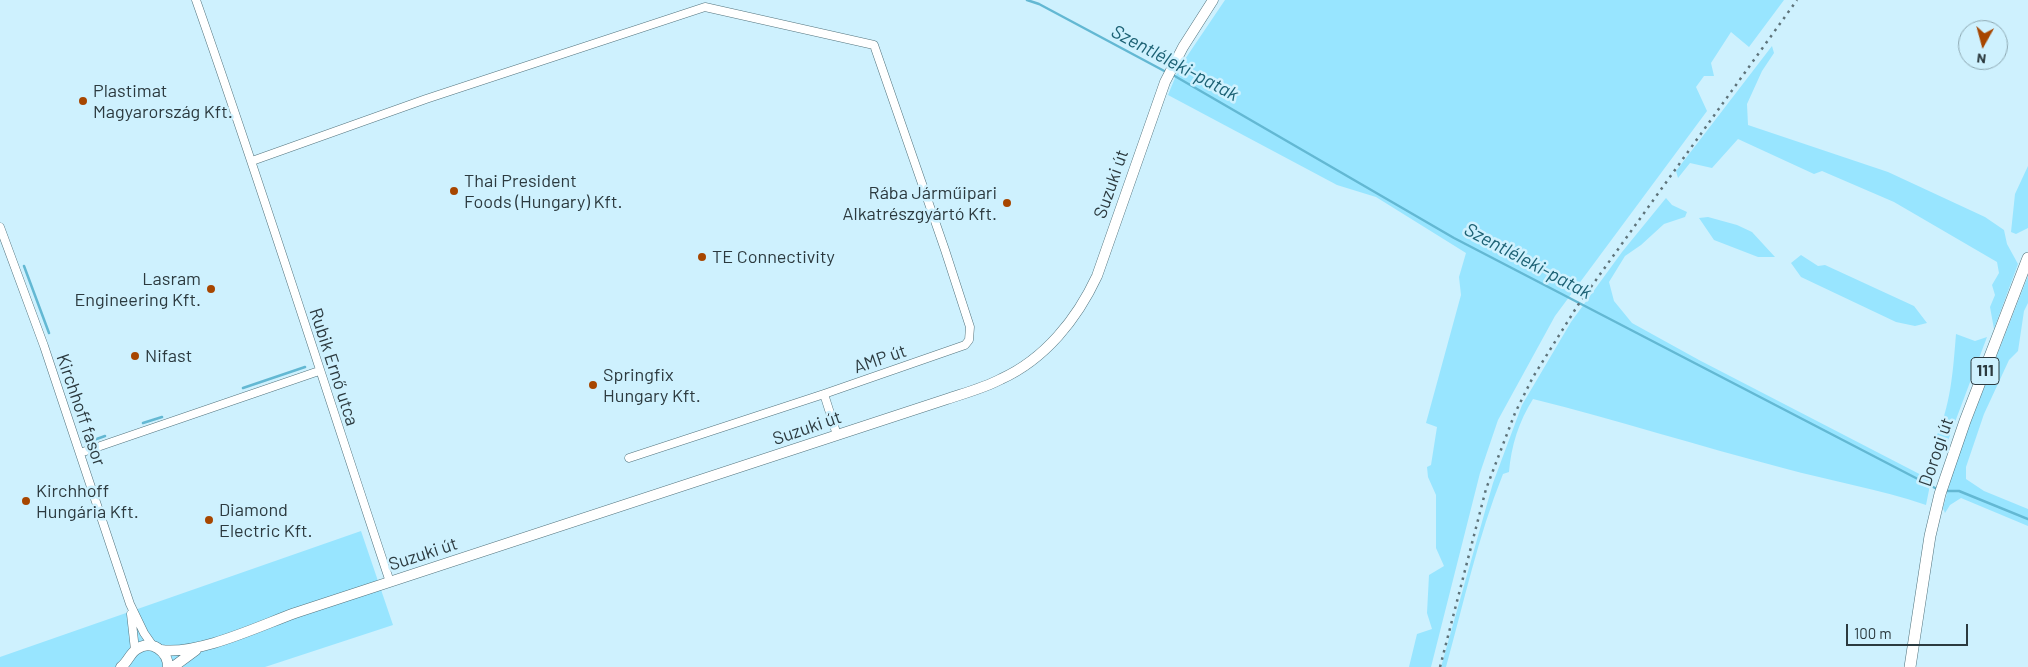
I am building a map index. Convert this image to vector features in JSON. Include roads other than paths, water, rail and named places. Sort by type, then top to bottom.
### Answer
[{"type":"main road","name":"Suzuki út","points":[[202,646],[1001,380],[1030,362],[1057,337],[1079,310],[1097,276],[1165,82],[1213,0]]},
{"type":"main road","name":"Dorogi út","points":[[1910,667],[1930,536],[1941,490],[1965,421],[2028,258]]},
{"type":"main road","points":[[121,667],[144,646],[175,651],[202,646]]},
{"type":"main road","points":[[173,667],[182,658],[202,646]]},
{"type":"main road","points":[[157,648],[166,656],[168,667]]},
{"type":"street","name":"Rubik Ernő utca","points":[[196,0],[252,161],[319,371],[390,582]]},
{"type":"street","name":"AMP út","points":[[252,161],[426,99],[705,7],[874,45],[970,327],[969,340],[965,345],[824,394],[629,458]]},
{"type":"street","name":"Kirchhoff fasor","points":[[0,227],[80,453],[130,604],[144,633],[157,648]]},
{"type":"street","points":[[80,453],[319,371]]},
{"type":"street","points":[[824,394],[836,436]]},
{"type":"street","name":"Kirchhoff fasor","points":[[130,604],[134,634],[131,659]]},
{"type":"waterway","name":"Szentléleki-patak","points":[[1027,0],[1039,4],[1168,73]]},
{"type":"waterway","name":"Szentléleki-patak","points":[[1173,75],[1454,238],[1937,489]]},
{"type":"waterway","points":[[24,266],[49,333]]},
{"type":"waterway","points":[[243,388],[305,367]]},
{"type":"waterway","points":[[143,423],[162,417]]},
{"type":"waterway","points":[[83,438],[91,441],[105,436]]},
{"type":"waterway","name":"Szentléleki-patak","points":[[1945,491],[1959,491],[2028,519]]},
{"type":"railway","points":[[1440,667],[1486,489],[1515,413],[1533,377],[1578,305],[1797,0]]},
{"type":"place","name":"Plastimat Magyarország Kft.","points":[[83,101]]},
{"type":"place","name":"Thai President Foods (Hungary) Kft.","points":[[454,191]]},
{"type":"place","name":"Rába Járműipari Alkatrészgyártó Kft.","points":[[1007,203]]},
{"type":"place","name":"TE Connectivity","points":[[702,257]]},
{"type":"place","name":"Lasram Engineering Kft.","points":[[211,289]]},
{"type":"place","name":"Nifast","points":[[135,356]]},
{"type":"place","name":"Springfix Hungary Kft.","points":[[593,385]]},
{"type":"place","name":"Kirchhoff Hungária Kft.","points":[[26,501]]},
{"type":"place","name":"Diamond Electric Kft.","points":[[209,520]]}]
